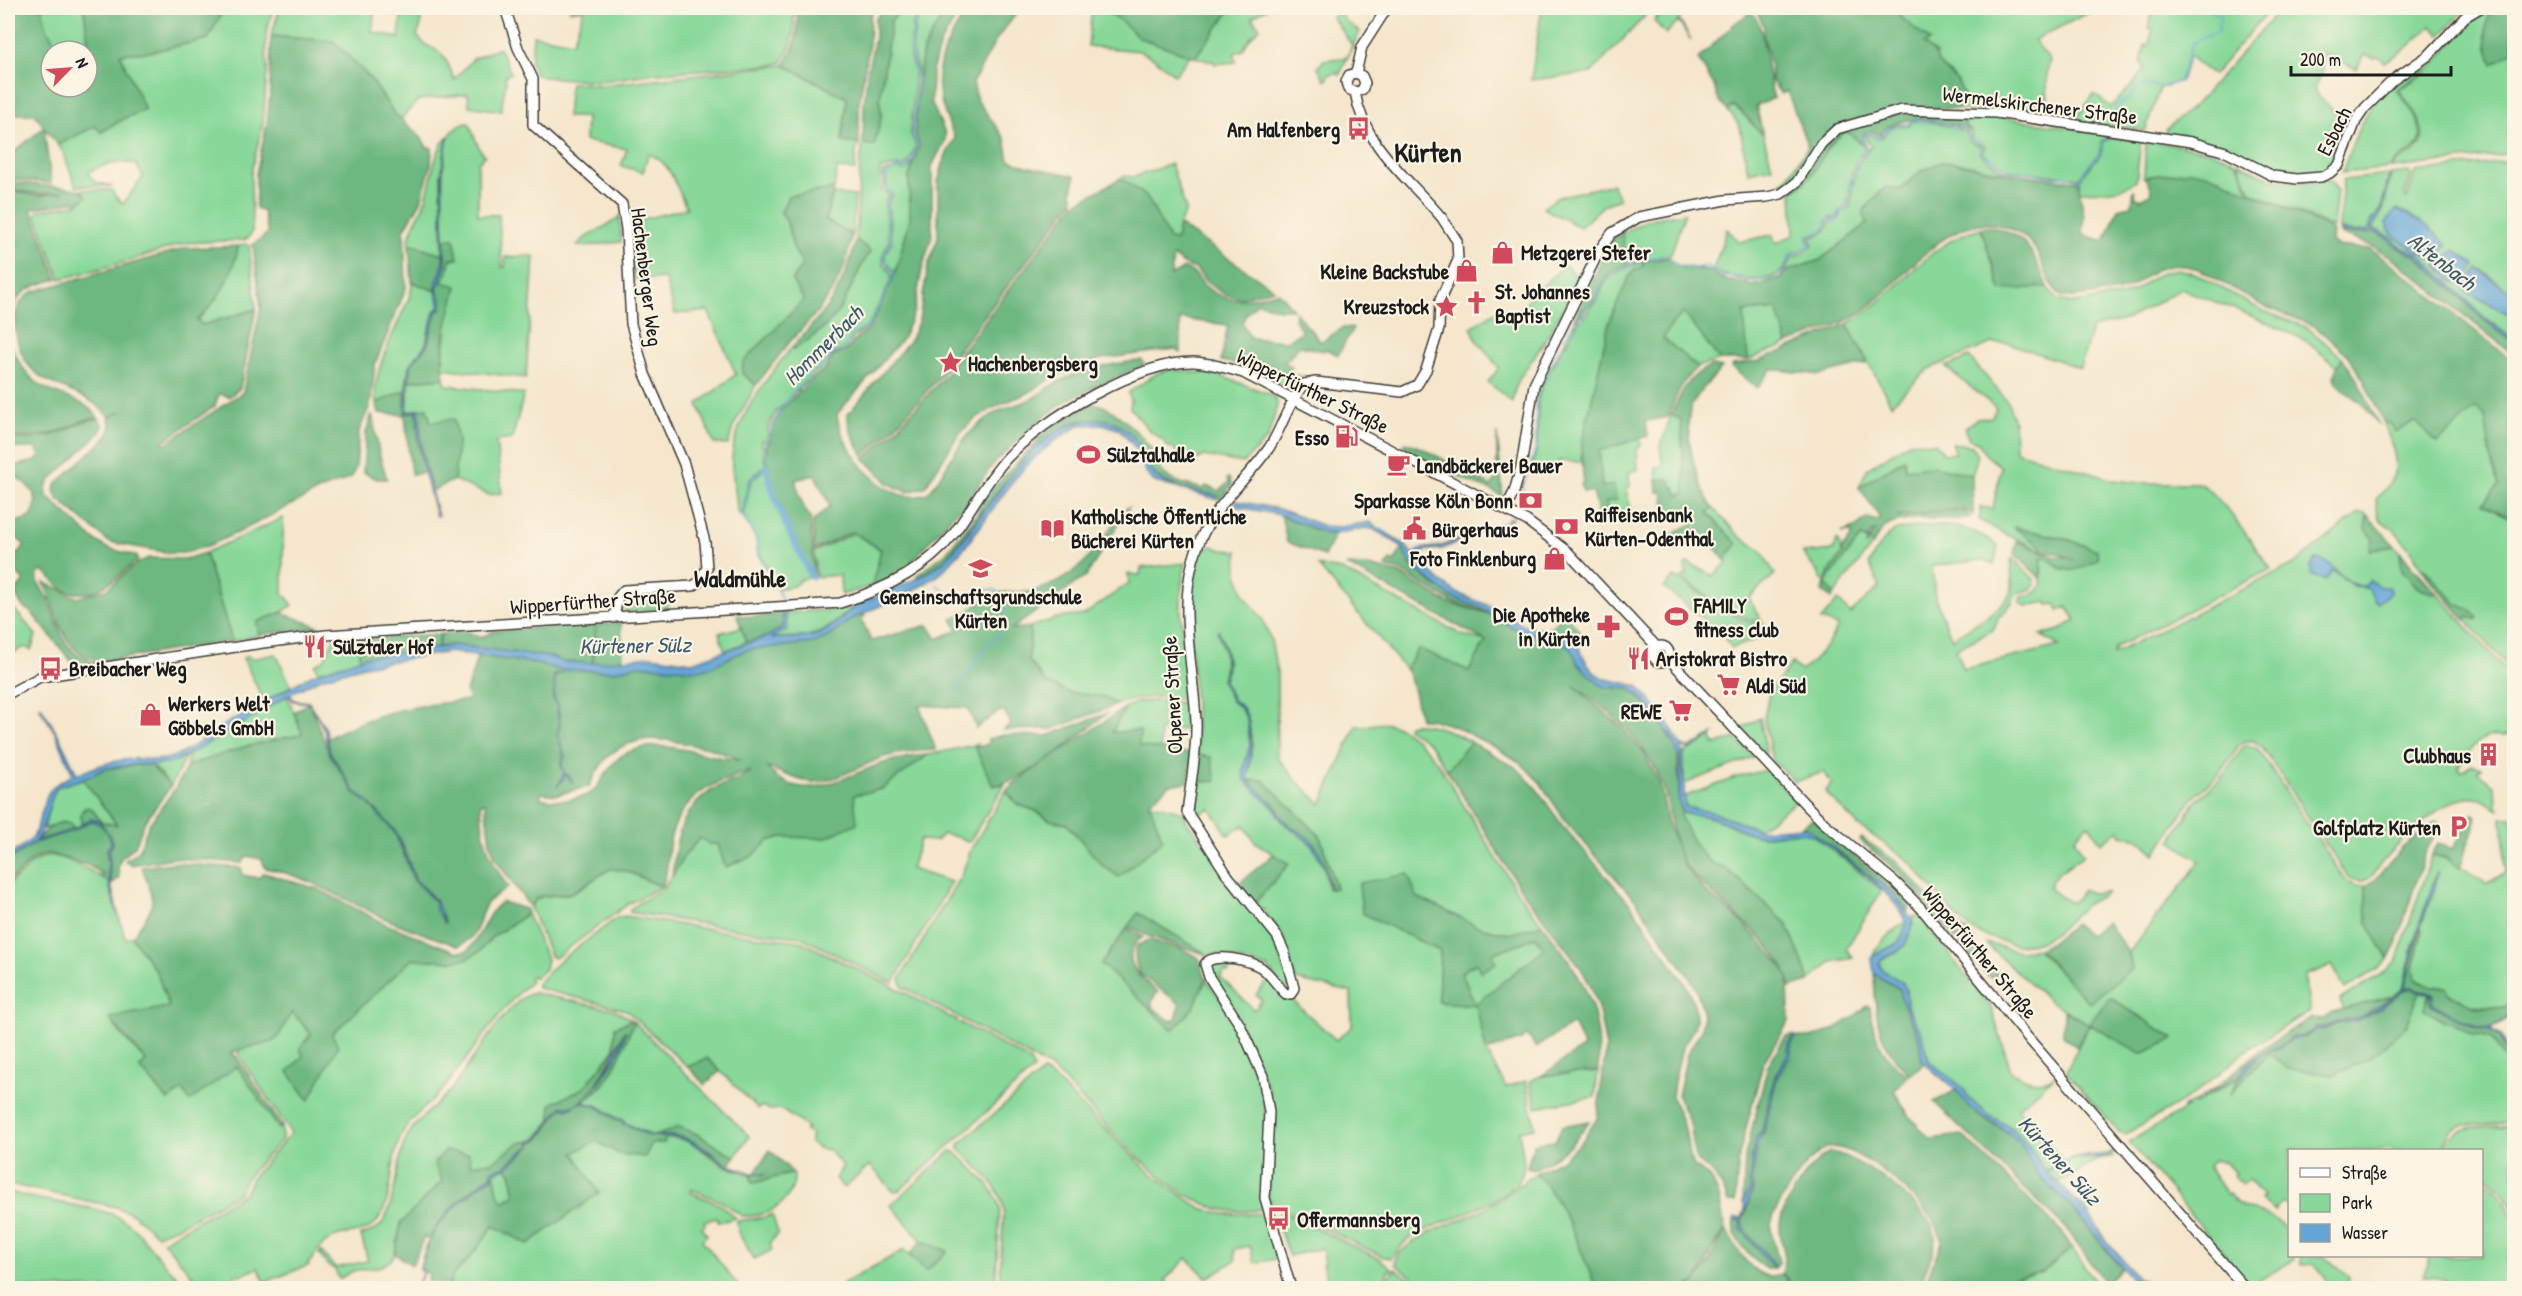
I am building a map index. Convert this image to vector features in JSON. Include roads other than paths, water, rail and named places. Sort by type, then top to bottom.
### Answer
[{"type":"main road","points":[[424,8],[430,8]]},
{"type":"main road","name":"Hachenberger Weg","points":[[505,8],[518,48],[533,79],[532,126],[622,204],[626,229],[631,324],[645,374],[678,448],[689,480],[708,559],[704,576],[693,586],[685,588],[642,587],[624,590],[618,597],[614,618]]},
{"type":"main road","points":[[1294,398],[1306,382],[1402,392],[1417,385],[1426,370],[1438,329],[1440,300],[1458,260],[1459,246],[1452,230],[1370,138],[1359,114],[1355,92],[1360,91],[1365,83],[1362,76],[1356,73],[1362,47],[1387,8]]},
{"type":"main road","name":"Esbach","points":[[2327,175],[2342,160],[2356,121],[2365,108],[2389,83],[2429,55],[2465,17],[2480,8]]},
{"type":"main road","name":"Wermelskirchener Straße","points":[[1506,508],[1514,492],[1521,467],[1534,385],[1600,249],[1612,233],[1639,217],[1653,212],[1781,194],[1797,182],[1826,138],[1843,126],[1902,110],[1996,113],[2200,144],[2226,152],[2266,173],[2282,177],[2308,179],[2327,175]]},
{"type":"main road","name":"Wipperfürther Straße","points":[[8,694],[40,677],[297,638],[362,632],[840,603],[868,595],[911,573],[951,538],[1007,458],[1035,433],[1066,411],[1135,375],[1165,366],[1193,362],[1219,365],[1243,373],[1294,398],[1506,508],[1560,545],[1657,647],[1667,649],[1668,657],[1804,804],[1895,882],[1920,907],[2029,1039],[2245,1288]]},
{"type":"main road","name":"Olpener Straße","points":[[1291,1288],[1264,1190],[1269,1112],[1266,1084],[1240,1025],[1207,972],[1207,961],[1213,958],[1224,958],[1257,965],[1286,994],[1291,994],[1294,988],[1284,951],[1276,936],[1228,876],[1187,812],[1195,754],[1196,725],[1185,612],[1192,561],[1203,535],[1222,505],[1268,448],[1294,398]]},
{"type":"water","points":[[448,136],[442,176],[446,265],[437,290],[442,301],[441,309],[436,312],[427,345],[410,366],[407,412],[419,409],[423,460],[438,516],[436,516],[421,461],[417,411],[405,414],[409,366],[426,344],[434,311],[439,308],[436,283],[444,260],[441,176]]},
{"type":"water","points":[[2391,174],[2383,210],[2371,229],[2391,237],[2401,247],[2419,254],[2484,317],[2514,340],[2514,343],[2483,319],[2417,256],[2400,249],[2389,239],[2374,232],[2354,234],[2340,232],[2339,229],[2354,232],[2369,230],[2371,222],[2381,209]]},
{"type":"water","points":[[2397,209],[2421,221],[2448,245],[2436,259],[2433,260],[2406,245],[2389,230],[2386,223]]},
{"type":"water","points":[[2455,250],[2475,265],[2465,281],[2460,283],[2452,281],[2437,266],[2437,263]]},
{"type":"water","points":[[2478,269],[2514,295],[2515,303],[2511,312],[2508,314],[2465,291],[2464,286]]},
{"type":"water","points":[[1100,419],[1123,427],[1135,438],[1156,476],[1177,487],[1218,496],[1215,499],[1155,482],[1148,476],[1135,447],[1120,430],[1103,424],[1079,425],[1053,442],[1029,463],[1013,481],[966,546],[939,575],[911,592],[851,619],[828,637],[814,643],[745,650],[711,667],[698,670],[638,665],[615,671],[563,670],[562,673],[554,677],[553,675],[561,673],[561,670],[533,663],[449,652],[364,666],[321,678],[290,694],[294,700],[309,702],[326,729],[330,752],[354,791],[370,804],[396,832],[415,879],[436,901],[445,923],[436,910],[435,902],[414,880],[395,833],[370,805],[354,792],[329,752],[324,729],[309,703],[293,701],[288,695],[236,728],[233,726],[230,731],[172,763],[104,769],[89,777],[57,787],[43,828],[36,841],[72,830],[91,819],[99,821],[105,829],[91,821],[72,831],[34,843],[8,860],[8,856],[34,836],[48,793],[56,784],[73,775],[56,734],[39,707],[41,706],[59,736],[77,774],[117,761],[159,760],[173,757],[197,744],[201,738],[311,675],[365,657],[437,648],[440,634],[438,648],[453,645],[551,657],[564,662],[592,663],[651,656],[692,662],[769,636],[783,627],[783,613],[786,613],[787,630],[772,638],[800,638],[817,635],[858,605],[915,580],[946,559],[1032,452],[1052,435],[1075,423]]},
{"type":"water","points":[[1237,501],[1279,509],[1324,526],[1340,527],[1370,522],[1405,545],[1413,554],[1422,549],[1442,546],[1486,527],[1503,524],[1510,517],[1512,518],[1503,525],[1442,549],[1427,550],[1415,557],[1440,581],[1459,594],[1492,607],[1522,624],[1574,638],[1587,663],[1596,674],[1606,679],[1638,686],[1664,716],[1682,746],[1687,748],[1682,748],[1685,807],[1715,813],[1760,830],[1806,827],[1894,894],[1912,919],[1912,930],[1904,946],[1897,952],[1882,958],[1879,963],[1882,970],[1903,983],[1907,1006],[1921,1032],[1929,1061],[1964,1089],[1968,1098],[1990,1116],[2015,1130],[2029,1146],[2044,1170],[2075,1157],[2107,1154],[2118,1149],[2105,1156],[2073,1159],[2046,1172],[2085,1209],[2110,1245],[2138,1278],[2159,1288],[2143,1288],[2134,1282],[2070,1205],[2037,1175],[2021,1144],[2012,1135],[1970,1108],[1958,1092],[1924,1063],[1917,1032],[1900,989],[1874,974],[1872,958],[1896,945],[1906,924],[1891,899],[1867,876],[1816,837],[1799,832],[1760,836],[1714,818],[1682,813],[1679,801],[1680,761],[1674,741],[1642,698],[1624,688],[1599,684],[1578,664],[1571,647],[1559,641],[1513,628],[1483,609],[1451,597],[1411,565],[1402,548],[1395,542],[1373,529],[1365,528],[1335,534],[1324,533],[1281,515],[1234,506]]},
{"type":"water","points":[[2315,560],[2328,563],[2350,582],[2365,586],[2370,580],[2380,587],[2389,587],[2390,593],[2378,603],[2374,601],[2369,589],[2353,586],[2333,570],[2325,580],[2311,574],[2311,566]]},
{"type":"water","points":[[1226,669],[1224,681],[1233,700],[1242,707],[1248,718],[1252,745],[1248,780],[1278,808],[1288,824],[1314,844],[1323,860],[1330,889],[1324,867],[1312,845],[1285,824],[1277,815],[1276,809],[1245,780],[1243,771],[1250,745],[1247,718],[1232,701],[1222,681]]},
{"type":"water","points":[[554,689],[554,698],[558,706],[560,726],[557,734],[559,727],[557,707],[553,698]]},
{"type":"water","points":[[557,734],[565,756],[562,765],[564,773],[561,765],[564,756]]},
{"type":"water","points":[[564,773],[569,776],[574,784],[566,775],[557,787]]},
{"type":"water","points":[[105,829],[111,837],[113,844],[109,850],[111,885],[119,918],[109,885],[107,849],[111,840]]},
{"type":"water","points":[[2437,872],[2435,887],[2417,935],[2405,988],[2413,987],[2433,995],[2432,1003],[2460,1019],[2483,1028],[2493,1027],[2514,1015],[2491,1029],[2501,1036],[2514,1064],[2503,1042],[2495,1033],[2472,1026],[2435,1007],[2430,1004],[2431,996],[2412,988],[2404,990],[2381,1008],[2355,1021],[2339,1022],[2326,1030],[2316,1030],[2307,1036],[2292,1038],[2284,1045],[2272,1050],[2292,1037],[2306,1035],[2316,1028],[2326,1029],[2338,1020],[2355,1019],[2380,1006],[2403,989],[2416,934]]},
{"type":"water","points":[[625,1030],[615,1058],[602,1078],[591,1091],[611,1062]]},
{"type":"water","points":[[1797,1037],[1792,1041],[1790,1057],[1777,1077],[1764,1132],[1758,1140],[1751,1182],[1753,1190],[1741,1222],[1748,1235],[1768,1257],[1774,1269],[1741,1229],[1740,1220],[1734,1221],[1735,1218],[1742,1218],[1745,1210],[1743,1201],[1750,1190],[1755,1139],[1762,1131],[1775,1076],[1787,1056],[1790,1040]]},
{"type":"water","points":[[2265,1053],[2255,1060],[2239,1078],[2249,1063]]},
{"type":"water","points":[[588,1096],[582,1102],[598,1106],[618,1119],[624,1119],[626,1123],[623,1125],[623,1120],[618,1120],[598,1107],[580,1102]]},
{"type":"water","points":[[577,1104],[570,1109],[562,1108],[539,1137],[531,1143],[531,1146],[506,1168],[494,1172],[492,1178],[476,1187],[436,1229],[455,1205],[478,1185],[491,1176],[492,1170],[504,1167],[530,1145],[530,1142],[538,1136],[562,1107]]},
{"type":"water","points":[[626,1123],[650,1135],[636,1130]]},
{"type":"water","points":[[650,1135],[683,1137],[703,1147],[720,1160],[681,1138]]},
{"type":"waterway","name":"Hommerbach","points":[[783,601],[757,552],[757,540],[742,515],[750,480],[766,466],[765,442],[769,441],[774,422],[784,404],[805,381],[824,366],[831,354],[846,348],[853,333],[869,326],[894,274],[885,261],[884,255],[891,242],[886,202],[891,195],[887,190],[886,176],[894,169],[904,169],[912,162],[917,146],[913,134],[917,78],[912,58],[915,32],[913,26],[924,8]]},
{"type":"waterway","points":[[2112,125],[2118,105],[2126,101],[2138,87],[2150,85],[2161,87],[2180,81],[2192,43],[2219,31],[2218,23],[2221,16],[2203,8]]},
{"type":"waterway","name":"Altenbach","points":[[1516,507],[1536,448],[1536,397],[1542,382],[1576,319],[1583,319],[1584,310],[1594,302],[1603,282],[1618,270],[1634,265],[1641,259],[1655,258],[1663,254],[1677,265],[1694,268],[1707,266],[1725,277],[1741,277],[1748,282],[1776,278],[1789,266],[1789,257],[1812,245],[1807,241],[1808,235],[1824,231],[1827,220],[1831,219],[1836,222],[1837,213],[1848,210],[1846,200],[1853,188],[1852,177],[1856,173],[1855,167],[1859,155],[1867,154],[1867,148],[1862,139],[1869,131],[1876,140],[1891,127],[1905,126],[1913,120],[1943,121],[1955,129],[1962,126],[1967,131],[1967,137],[1980,144],[1980,152],[2007,171],[2029,172],[2051,177],[2067,176],[2079,180],[2090,163],[2100,154],[2103,142],[2107,138],[2141,140]]},
{"type":"waterway","points":[[766,466],[779,509],[812,577]]},
{"type":"waterway","points":[[937,585],[957,602],[982,590],[996,590],[1004,608],[1003,629],[986,646],[956,692]]},
{"type":"place","name":"Am Halfenberg","points":[[1358,129]]},
{"type":"place","name":"Metzgerei Stefer","points":[[1503,252]]},
{"type":"place","name":"Kleine Backstube","points":[[1467,271]]},
{"type":"place","name":"St. Johannes Baptist","points":[[1477,303]]},
{"type":"place","name":"Kreuzstock","points":[[1447,306]]},
{"type":"place","name":"Hachenbergsberg","points":[[950,363]]},
{"type":"place","name":"Esso","points":[[1347,437]]},
{"type":"place","name":"Sülztalhalle","points":[[1089,454]]},
{"type":"place","name":"Landbäckerei Bauer","points":[[1399,465]]},
{"type":"place","name":"Sparkasse Köln Bonn","points":[[1531,500]]},
{"type":"place","name":"Raiffeisenbank Kürten-Odenthal","points":[[1567,526]]},
{"type":"place","name":"Katholische Öffentliche Bücherei Kürten","points":[[1053,528]]},
{"type":"place","name":"Bürgerhaus","points":[[1414,529]]},
{"type":"place","name":"Foto Finklenburg","points":[[1554,558]]},
{"type":"place","name":"Gemeinschaftsgrundschule Kürten","points":[[981,568]]},
{"type":"place","name":"FAMILY fitness club","points":[[1676,617]]},
{"type":"place","name":"Die Apotheke in Kürten","points":[[1608,626]]},
{"type":"place","name":"Sülztaler Hof","points":[[315,646]]},
{"type":"place","name":"Aristokrat Bistro","points":[[1638,658]]},
{"type":"place","name":"Breibacher Weg","points":[[51,668]]},
{"type":"place","name":"Aldi Süd","points":[[1728,685]]},
{"type":"place","name":"REWE","points":[[1680,711]]},
{"type":"place","name":"Werkers Welt Göbbels GmbH","points":[[150,715]]},
{"type":"place","name":"Clubhaus","points":[[2489,755]]},
{"type":"place","name":"Golfplatz Kürten","points":[[2459,827]]},
{"type":"place","name":"Offermannsberg","points":[[1279,1219]]},
{"type":"district","name":"Kürten","points":[[1428,152]]},
{"type":"district","name":"Waldmühle","points":[[740,578]]},
{"type":"water label","name":"Kürtener Sülz","points":[[635,645]]},
{"type":"water label","name":"Kürtener Sülz","points":[[2060,1160]]}]
